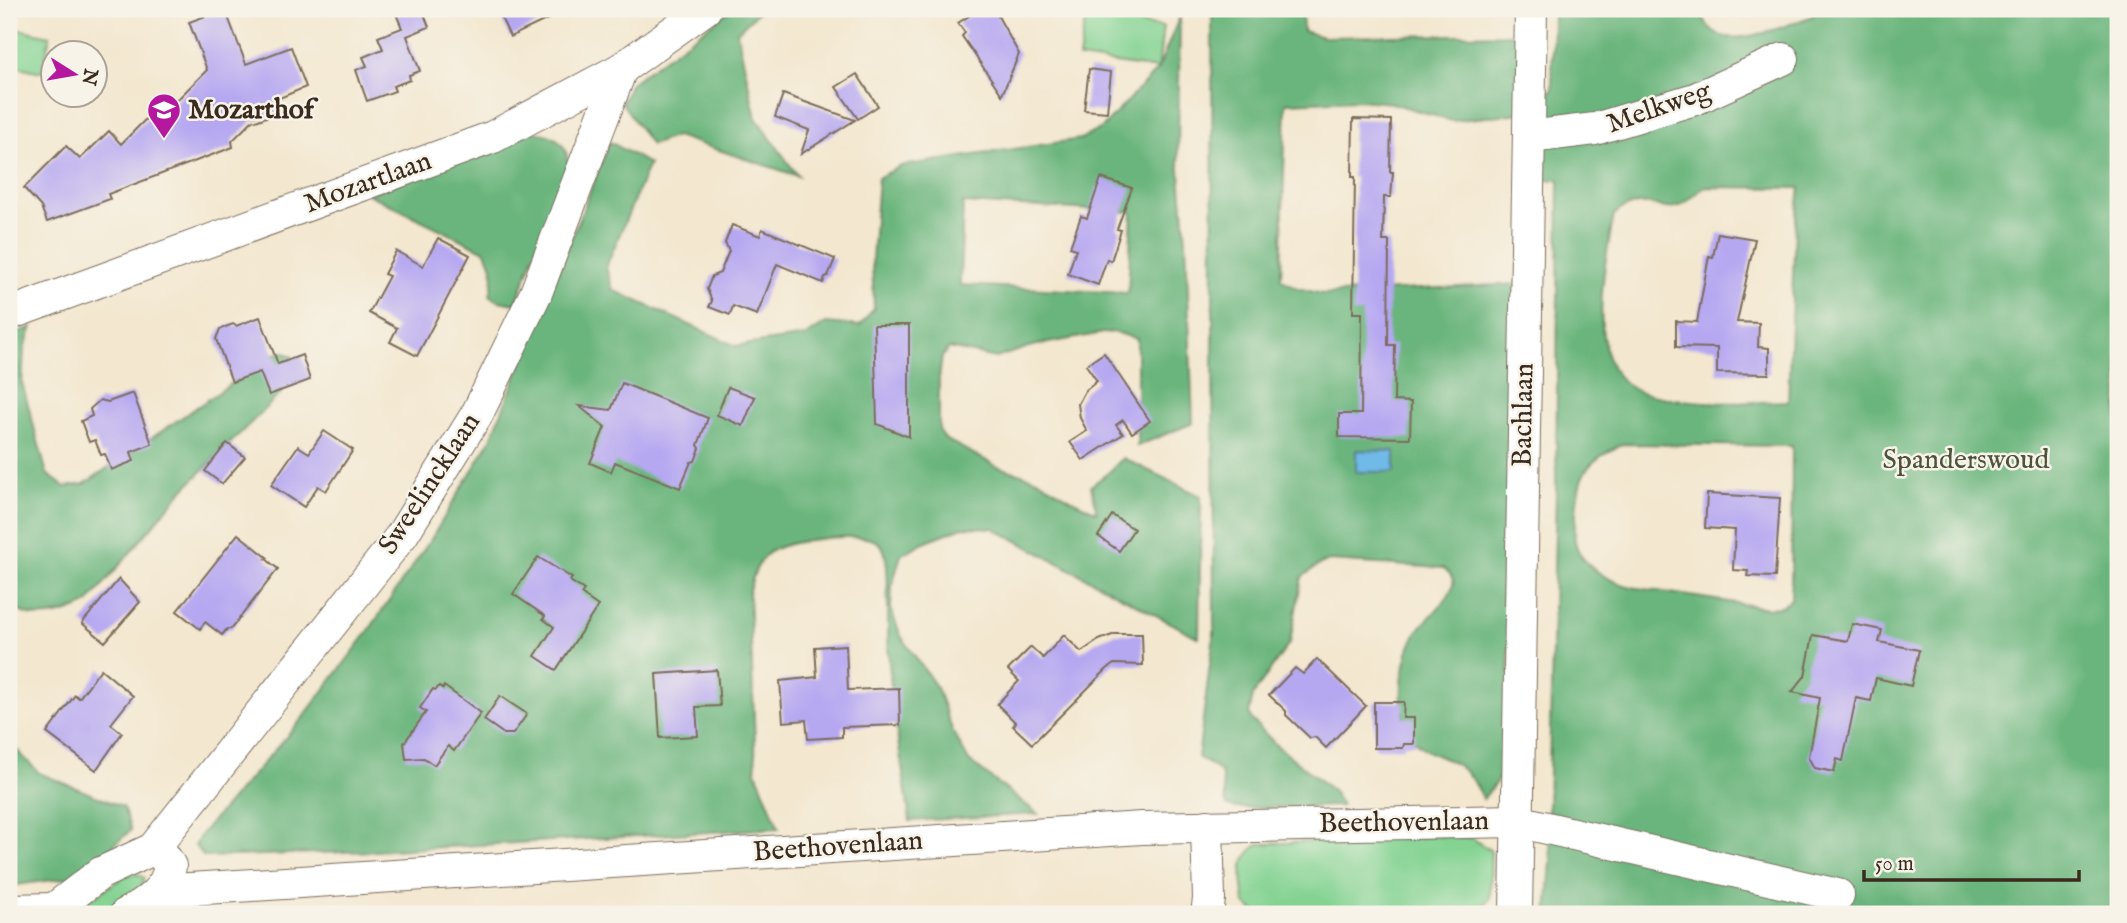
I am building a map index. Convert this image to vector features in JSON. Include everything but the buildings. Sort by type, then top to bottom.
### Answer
[{"type":"street","name":"Mozartlaan","points":[[9,314],[493,137],[621,69],[705,9]]},
{"type":"street","name":"Bachlaan","points":[[1517,821],[1531,9]]},
{"type":"street","name":"Melkweg","points":[[1529,137],[1595,129],[1695,99],[1783,59]]},
{"type":"street","name":"Sweelincklaan","points":[[53,912],[101,873],[153,849],[402,535],[477,414],[536,293],[621,69]]},
{"type":"street","name":"Beethovenlaan","points":[[1516,914],[1517,821]]},
{"type":"street","name":"Beethovenlaan","points":[[159,891],[1142,828],[1517,821],[1838,895]]},
{"type":"street","points":[[1207,826],[1207,914]]},
{"type":"street","points":[[126,914],[159,891],[168,878],[170,866],[163,855],[153,849]]},
{"type":"street","points":[[9,910],[53,912]]},
{"type":"green space","points":[[732,9],[761,9],[737,32],[756,118],[798,176],[676,136],[651,145],[622,103],[631,83]]},
{"type":"green space","points":[[1212,9],[1302,9],[1303,31],[1323,37],[1520,34],[1519,113],[1452,121],[1392,103],[1359,100],[1286,103],[1281,279],[1297,288],[1323,294],[1516,284],[1507,768],[1483,799],[1467,773],[1415,741],[1405,724],[1403,714],[1403,674],[1411,644],[1420,628],[1448,596],[1453,585],[1452,577],[1443,568],[1329,561],[1302,577],[1290,642],[1253,695],[1249,714],[1276,745],[1333,791],[1342,806],[1234,808],[1226,805],[1221,772],[1198,757],[1214,634]]},
{"type":"green space","name":"Spanderswoud","points":[[1553,9],[1687,9],[1702,15],[1715,33],[1725,37],[1737,37],[1764,33],[1813,16],[1814,9],[2118,9],[2118,914],[1799,914],[1772,908],[1770,914],[1547,914],[1551,861],[1548,810],[1556,491],[1559,180],[1534,180],[1534,91],[1552,91]],"holes":[[[1704,187],[1800,188],[1795,226],[1788,401],[1709,402],[1645,394],[1630,387],[1616,373],[1607,354],[1601,307],[1614,215],[1622,209],[1639,204],[1677,207]],[[1623,444],[1792,446],[1791,599],[1782,607],[1768,608],[1631,587],[1614,581],[1589,565],[1575,541],[1579,488],[1592,463]]]},
{"type":"green space","points":[[1086,15],[1163,27],[1158,69],[1079,58]]},
{"type":"green space","points":[[1180,16],[1178,151],[1186,241],[1193,423],[1137,446],[1137,339],[1115,332],[1032,346],[996,358],[949,348],[942,357],[939,378],[939,430],[945,439],[996,466],[1037,479],[1097,512],[1091,486],[1123,458],[1201,496],[1199,638],[993,528],[963,527],[924,542],[901,555],[892,585],[891,610],[901,636],[937,688],[953,732],[969,761],[1038,814],[910,821],[890,681],[886,557],[881,545],[873,540],[846,537],[811,540],[773,550],[760,562],[749,590],[756,771],[779,828],[373,851],[204,857],[195,846],[201,834],[301,720],[365,636],[431,539],[490,441],[610,142],[649,164],[606,267],[613,290],[736,346],[806,336],[826,323],[860,326],[874,308],[872,260],[878,178],[901,166],[1081,139],[1102,128],[1158,69]],"holes":[[[963,203],[1132,212],[1128,293],[960,285]]]},
{"type":"green space","points":[[9,27],[50,36],[38,38],[38,71],[9,65]]},
{"type":"green space","points":[[533,132],[558,140],[565,150],[568,164],[516,304],[499,301],[490,296],[493,273],[485,251],[368,194]]},
{"type":"green space","points":[[32,327],[24,349],[22,383],[47,474],[65,487],[84,484],[275,354],[283,352],[292,356],[292,370],[281,393],[182,491],[87,604],[57,615],[46,616],[27,614],[9,603],[9,528],[13,517],[9,505],[9,336]]},
{"type":"green space","points":[[9,742],[39,773],[123,807],[131,830],[79,876],[9,886]]},
{"type":"green space","points":[[1448,836],[1472,838],[1491,851],[1490,898],[1477,913],[1264,914],[1257,913],[1245,904],[1243,863],[1251,850],[1259,844]]},
{"type":"green space","points":[[138,874],[144,878],[139,889],[117,910],[101,915],[71,914],[127,875]]},
{"type":"water","points":[[1356,450],[1395,451],[1395,472],[1356,472]]},
{"type":"place","name":"Mozarthof","points":[[164,140]]}]
